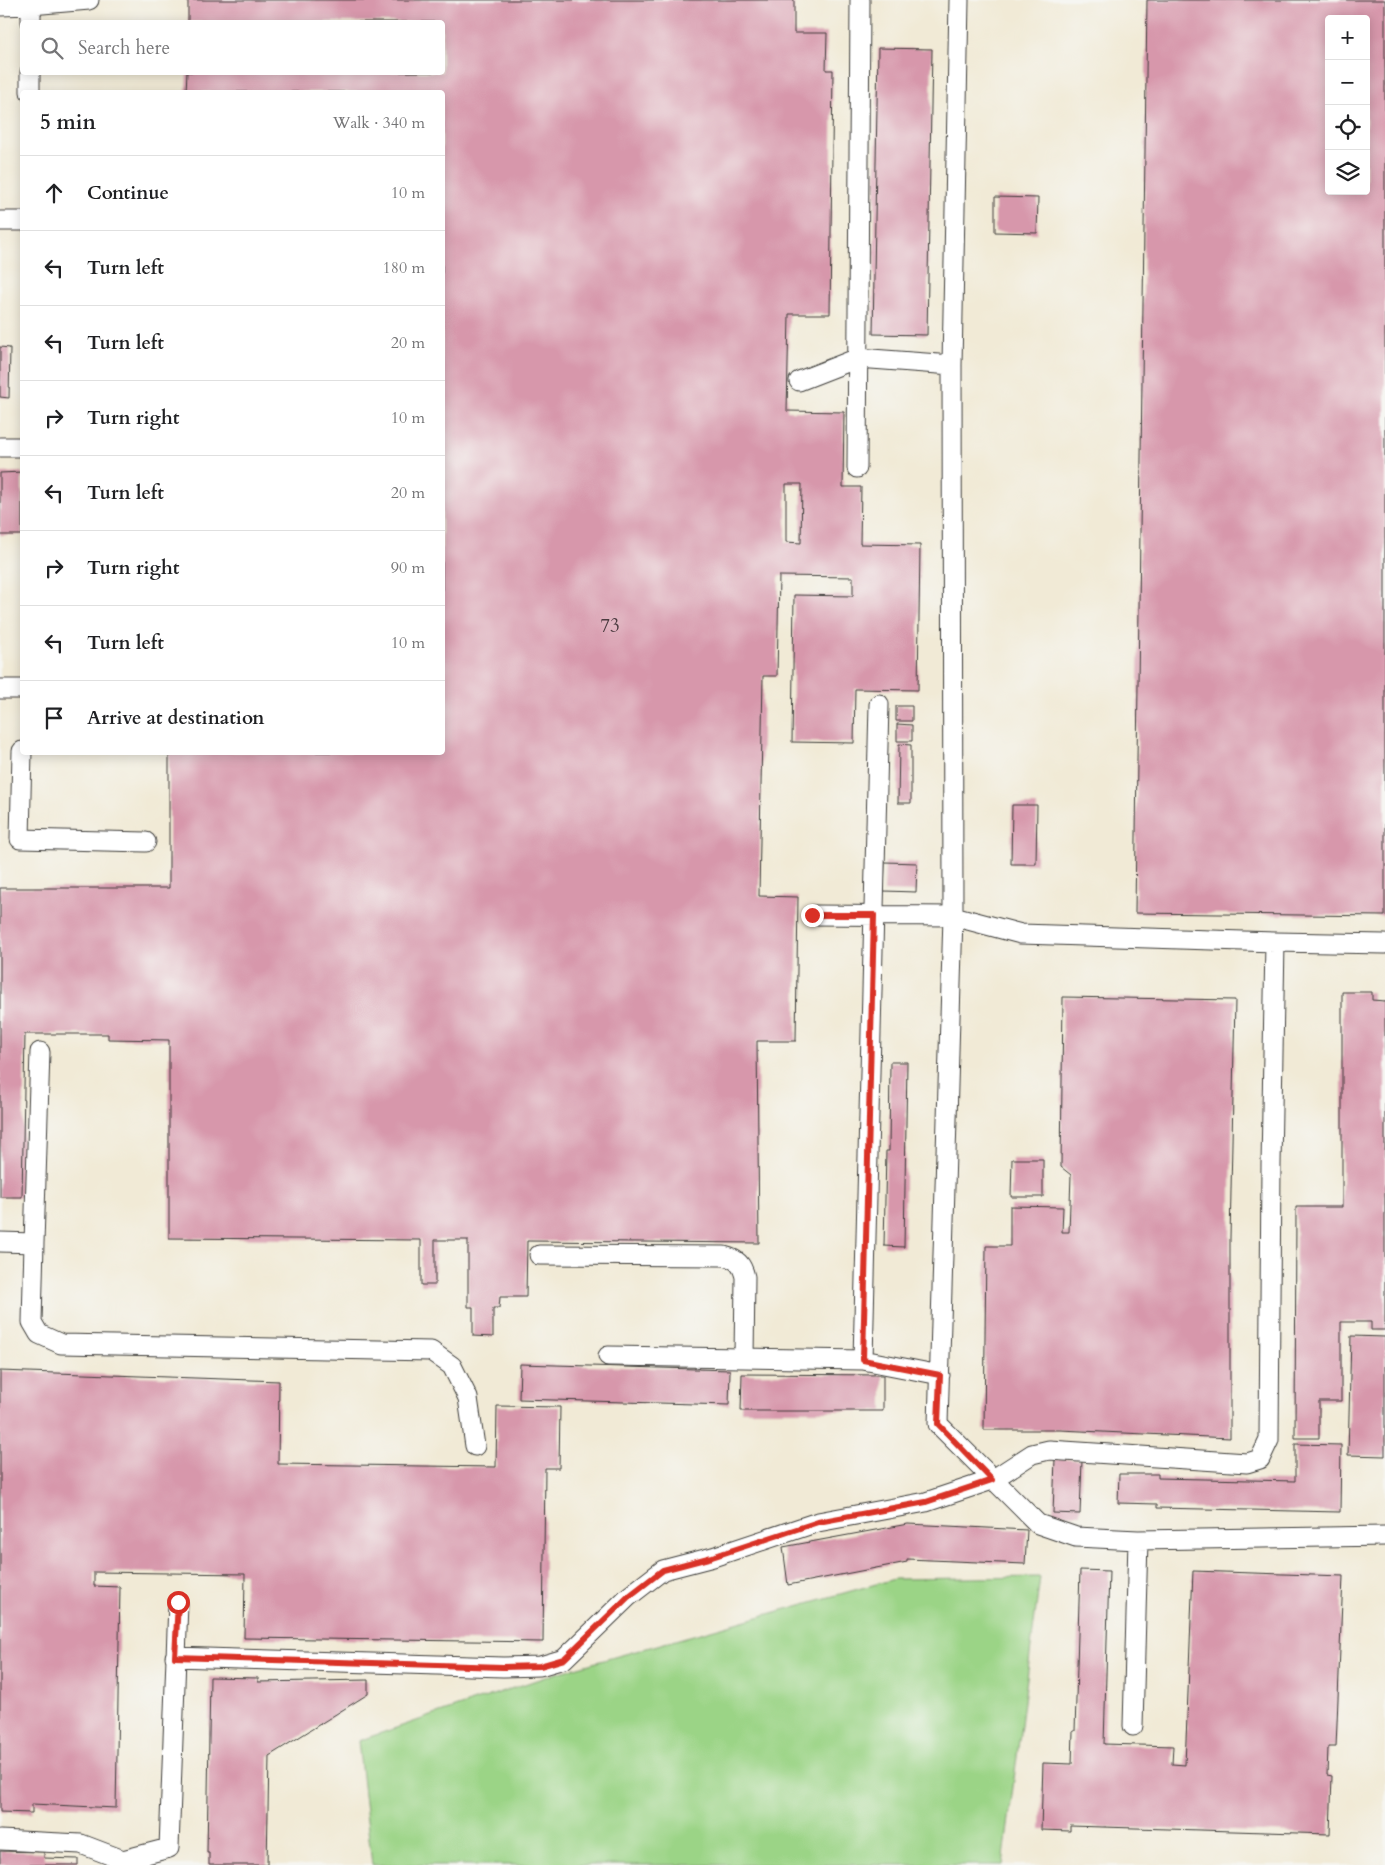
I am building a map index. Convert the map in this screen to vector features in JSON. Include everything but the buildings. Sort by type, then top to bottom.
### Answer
[{"type":"lane","points":[[0,6],[31,14],[89,0]]},
{"type":"lane","points":[[857,468],[860,0]]},
{"type":"lane","points":[[959,0],[952,365],[953,916],[938,1424],[1038,1524],[1076,1537],[1138,1540],[1385,1536]]},
{"type":"lane","points":[[30,75],[30,90]]},
{"type":"lane","points":[[0,221],[20,221]]},
{"type":"lane","points":[[799,381],[858,358],[952,365]]},
{"type":"lane","points":[[0,447],[20,447]]},
{"type":"lane","points":[[0,689],[20,689]]},
{"type":"lane","points":[[863,1360],[878,704]]},
{"type":"lane","points":[[22,755],[20,839],[146,842]]},
{"type":"lane","points":[[812,915],[953,916],[1021,934],[1385,944]]},
{"type":"lane","points":[[175,1657],[503,1667],[540,1666],[564,1659],[628,1597],[663,1570],[712,1557],[818,1522],[926,1502],[992,1480],[1032,1454],[1049,1450],[1246,1463],[1260,1459],[1269,1440],[1275,942]]},
{"type":"lane","points":[[40,1052],[32,1322],[39,1334],[61,1344],[431,1351],[452,1366],[468,1398],[475,1446]]},
{"type":"lane","points":[[0,1242],[34,1244]]},
{"type":"lane","points":[[539,1255],[724,1256],[735,1259],[743,1266],[745,1277],[744,1358]]},
{"type":"lane","points":[[608,1356],[863,1360],[940,1375]]},
{"type":"lane","points":[[1133,1726],[1138,1540]]},
{"type":"lane","points":[[0,1840],[81,1844],[123,1863],[169,1848],[178,1602]]},
{"type":"green space","points":[[1040,1577],[1003,1865],[372,1865],[358,1741],[557,1673],[894,1579]]},
{"type":"route","points":[[178,1602],[175,1657],[503,1667],[540,1666],[564,1659],[628,1597],[663,1570],[712,1557],[818,1522],[926,1502],[992,1480],[938,1424],[940,1375],[863,1360],[874,915],[812,915]]}]
